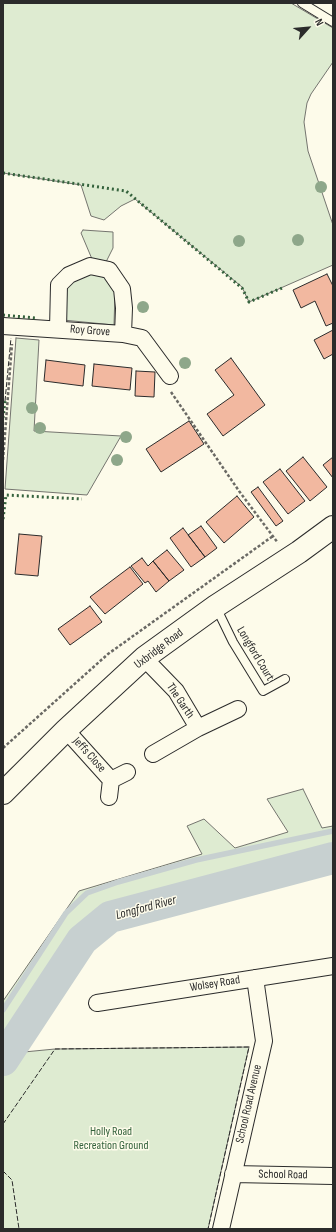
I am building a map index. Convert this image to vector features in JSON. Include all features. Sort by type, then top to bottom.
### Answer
[{"type":"main road","name":"Uxbridge Road","points":[[3,793],[66,730],[144,658],[216,606],[299,552],[333,527]]},
{"type":"street","name":"Roy Grove","points":[[58,329],[59,285],[69,275],[90,266],[109,270],[122,289],[124,308],[123,334]]},
{"type":"street","name":"Roy Grove","points":[[8,327],[123,334],[142,338],[170,376]]},
{"type":"street","name":"The Garth","points":[[144,658],[176,691],[198,728]]},
{"type":"street","name":"The Garth","points":[[153,754],[198,728],[238,709]]},
{"type":"street","name":"Jeffs Close","points":[[66,730],[112,780]]},
{"type":"street","name":"Jeffs Close","points":[[112,780],[127,772]]},
{"type":"street","name":"Jeffs Close","points":[[109,797],[112,780]]},
{"type":"street","name":"Wolsey Road","points":[[97,1003],[333,966]]},
{"type":"street","name":"School Road Avenue","points":[[221,1229],[264,1041],[255,978]]},
{"type":"street","name":"School Road","points":[[233,1174],[333,1176]]},
{"type":"lane","points":[[302,3],[333,22]]},
{"type":"lane","name":"Longford Court","points":[[216,606],[233,642],[263,691],[285,679]]},
{"type":"path","points":[[3,460],[8,327]]},
{"type":"path","points":[[170,376],[166,380],[173,396],[239,491],[283,550],[294,543],[299,552]]},
{"type":"green space","points":[[3,3],[291,3],[333,28],[333,62],[311,94],[307,103],[304,122],[308,151],[333,225],[333,265],[249,302],[242,287],[135,199],[121,206],[104,220],[91,216],[81,185],[3,173]]},
{"type":"green space","points":[[83,230],[113,232],[113,248],[106,262],[92,259],[81,233]]},
{"type":"green space","points":[[92,272],[105,278],[115,292],[114,325],[63,320],[66,288],[76,278]]},
{"type":"green space","points":[[16,338],[39,340],[34,431],[121,436],[87,495],[5,489]]},
{"type":"green space","points":[[303,789],[322,828],[333,826],[333,850],[170,894],[155,910],[136,903],[84,923],[3,1052],[3,1001],[79,891],[202,854],[187,826],[204,819],[235,848],[288,832],[267,799]]},
{"type":"green space","name":"Holly Road Recreation Ground","points":[[249,1047],[208,1229],[3,1229],[3,1054],[55,1049]]},
{"type":"building","points":[[327,274],[333,286],[333,323],[326,326],[315,301],[301,308],[293,290]]},
{"type":"building","points":[[333,330],[333,354],[324,359],[314,340]]},
{"type":"building","points":[[231,358],[265,405],[223,436],[207,414],[234,395],[215,370]]},
{"type":"building","points":[[46,360],[85,365],[83,386],[44,381]]},
{"type":"building","points":[[94,364],[132,368],[130,390],[92,386]]},
{"type":"building","points":[[136,371],[155,372],[154,397],[135,396]]},
{"type":"building","points":[[189,421],[204,444],[161,472],[146,449]]},
{"type":"building","points":[[303,457],[327,487],[310,501],[286,471]]},
{"type":"building","points":[[333,457],[333,478],[323,465]]},
{"type":"building","points":[[280,469],[305,501],[288,514],[263,482]]},
{"type":"building","points":[[258,487],[283,521],[276,526],[251,492]]},
{"type":"building","points":[[237,496],[254,517],[224,543],[206,522]]},
{"type":"building","points":[[201,526],[217,548],[205,557],[188,535]]},
{"type":"building","points":[[183,528],[205,557],[191,567],[170,538]]},
{"type":"building","points":[[19,534],[42,536],[38,576],[15,574]]},
{"type":"building","points":[[167,550],[184,570],[169,581],[153,561]]},
{"type":"building","points":[[142,558],[148,566],[153,561],[169,581],[156,592],[148,581],[145,583],[131,566]]},
{"type":"building","points":[[130,567],[143,584],[105,614],[90,597]]},
{"type":"building","points":[[90,606],[102,622],[70,645],[58,629]]},
{"type":"waterway","points":[[3,1010],[66,913],[87,893],[118,882],[196,860],[333,831]]},
{"type":"waterway","name":"Longford River","points":[[3,1060],[82,940],[110,917],[333,858]]},
{"type":"hedge","points":[[3,173],[126,191],[242,288],[249,302],[282,288]]},
{"type":"hedge","points":[[3,315],[35,318]]},
{"type":"hedge","points":[[3,418],[5,401]]},
{"type":"hedge","points":[[3,519],[6,495],[82,499]]},
{"type":"fence","points":[[5,401],[11,338]]},
{"type":"fence","points":[[3,1124],[55,1049],[249,1047],[208,1229]]},
{"type":"fence","points":[[3,1171],[12,1180],[19,1229]]}]
